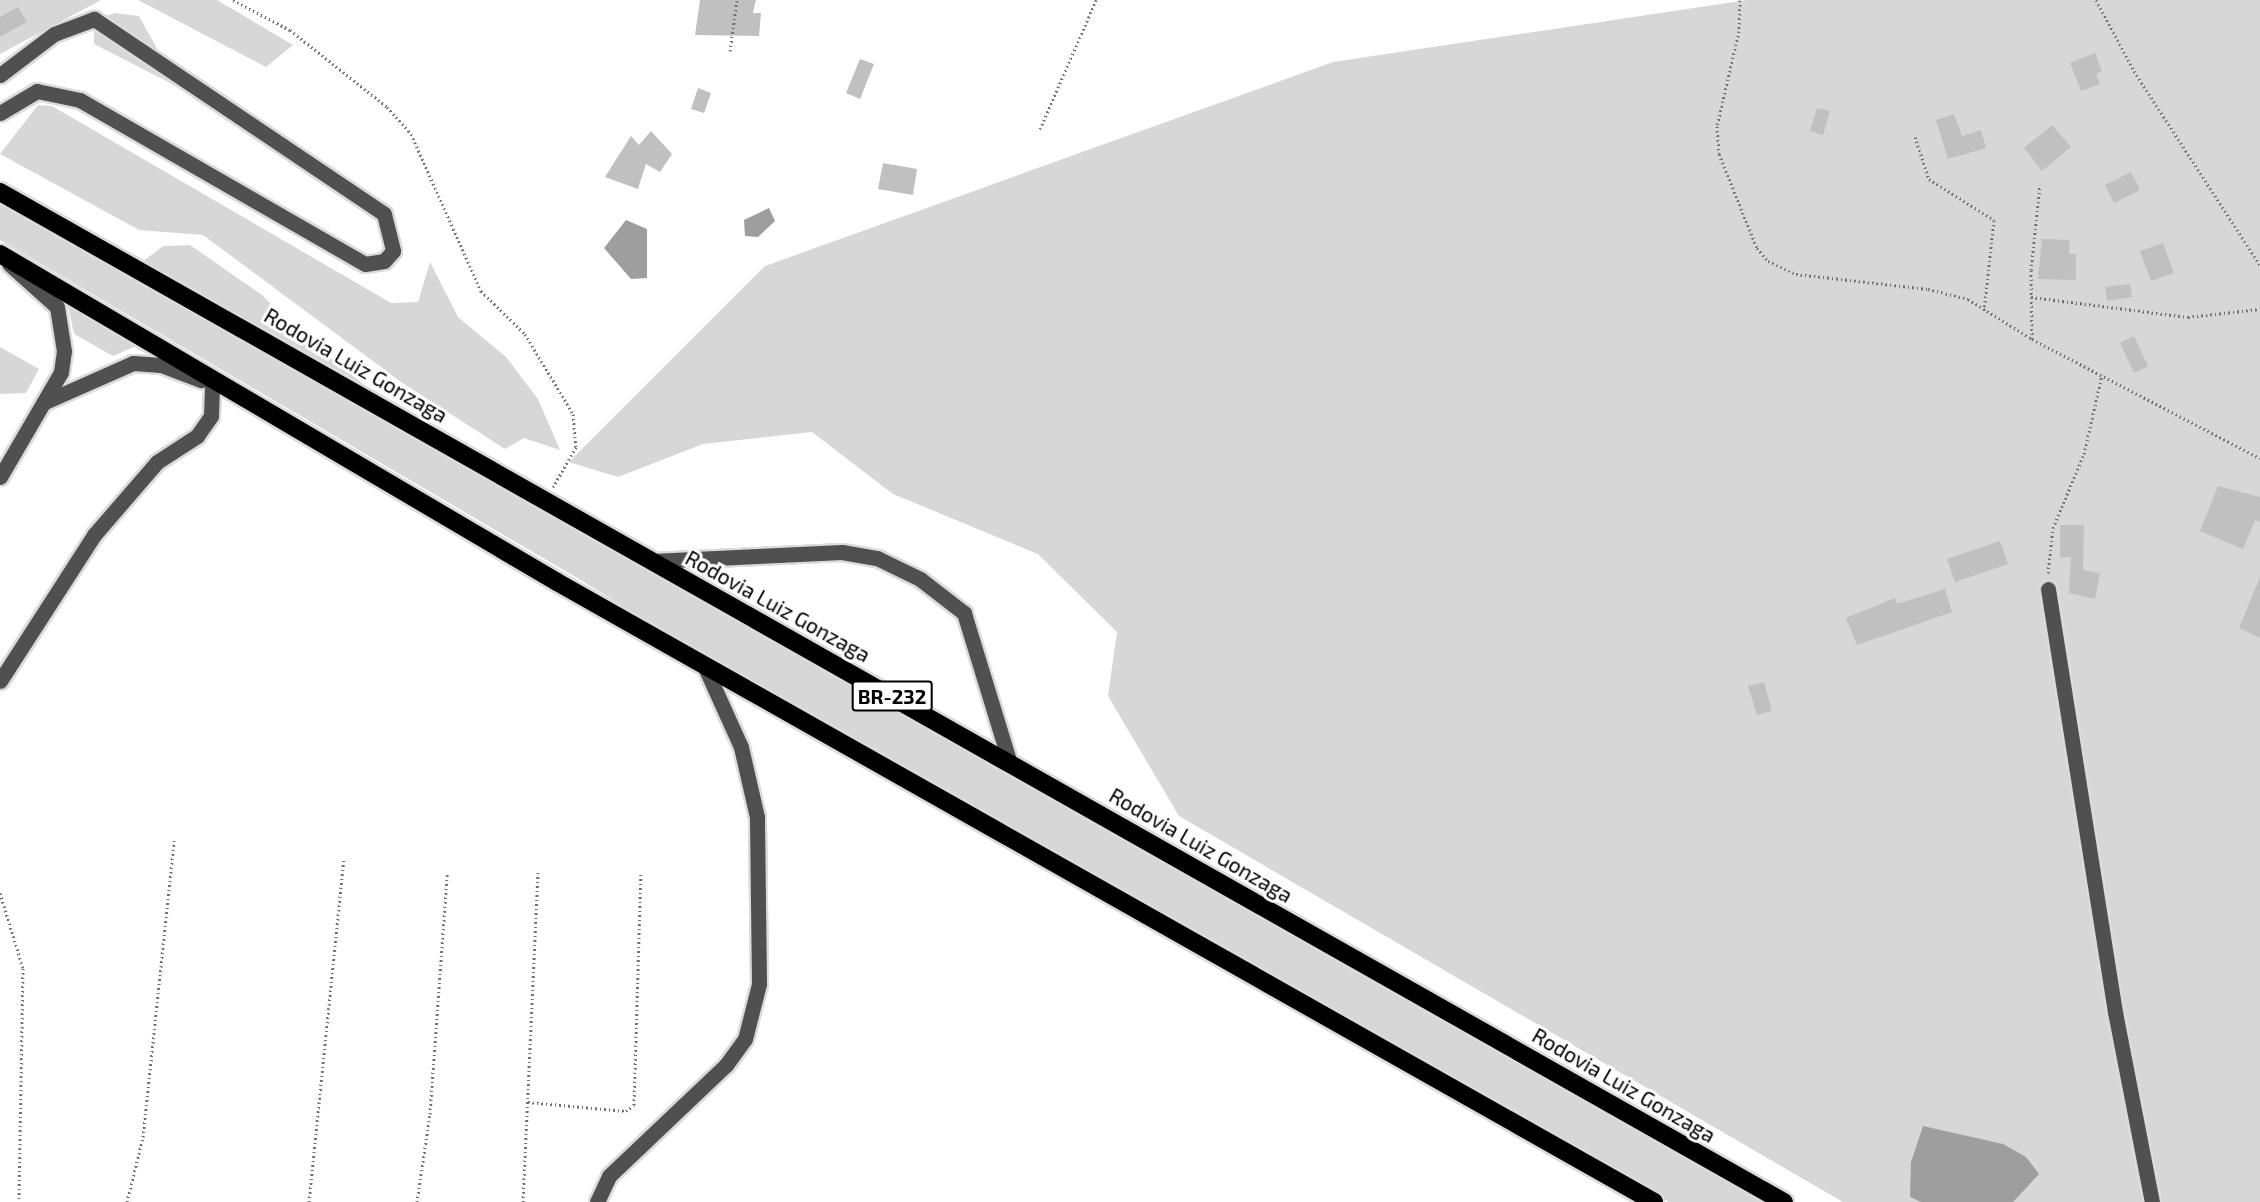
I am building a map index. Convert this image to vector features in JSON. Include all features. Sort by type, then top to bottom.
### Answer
[{"type":"highway","name":"Rodovia Luiz Gonzaga","points":[[0,192],[546,499],[1784,1202]]},
{"type":"highway","name":"BR-232","points":[[0,255],[704,665],[1654,1202]]},
{"type":"street","points":[[0,75],[54,34],[94,19],[384,213],[393,251],[384,261],[365,264],[80,100],[37,92],[0,113]]},
{"type":"street","points":[[0,255],[57,308],[64,351],[61,372],[0,477]]},
{"type":"street","points":[[45,402],[134,363],[161,365],[248,400]]},
{"type":"street","points":[[0,681],[94,535],[157,462],[197,436],[211,416],[212,385]]},
{"type":"street","points":[[652,561],[842,552],[877,558],[920,579],[964,613],[1010,763]]},
{"type":"street","points":[[2048,590],[2115,1012],[2152,1202]]},
{"type":"street","points":[[597,1202],[609,1176],[726,1065],[745,1039],[759,984],[757,817],[741,747],[704,665]]},
{"type":"path","points":[[233,0],[291,30],[387,107],[411,134],[481,291],[525,334],[573,414],[576,447],[546,499]]},
{"type":"path","points":[[730,51],[737,0]]},
{"type":"path","points":[[1040,129],[1096,0]]},
{"type":"path","points":[[1740,0],[1739,31],[1717,126],[1719,154],[1757,248],[1778,268],[1796,274],[1949,292],[1984,309],[2032,339],[2260,458]]},
{"type":"path","points":[[2096,0],[2134,71],[2260,265]]},
{"type":"path","points":[[1915,137],[1929,179],[1994,220],[1984,309]]},
{"type":"path","points":[[2032,339],[2031,297],[2040,185]]},
{"type":"path","points":[[2031,297],[2188,317],[2260,309]]},
{"type":"path","points":[[2048,590],[2053,528],[2084,454],[2102,374]]},
{"type":"path","points":[[127,1202],[143,1137],[174,841]]},
{"type":"path","points":[[309,1202],[344,859]]},
{"type":"path","points":[[524,1202],[538,872]]},
{"type":"path","points":[[528,1102],[626,1111],[634,1105],[641,874]]},
{"type":"path","points":[[417,1202],[430,1114],[447,875]]},
{"type":"path","points":[[0,893],[23,968],[19,1202]]},
{"type":"shaded area","points":[[0,0],[101,0],[0,54]]},
{"type":"shaded area","points":[[138,0],[217,0],[293,45],[266,67]]},
{"type":"shaded area","points":[[1747,0],[2260,0],[2260,1202],[1843,1202],[1179,816],[1108,696],[1117,632],[1038,554],[893,494],[812,432],[703,444],[618,477],[569,462],[765,266],[1333,62]]},
{"type":"shaded area","points":[[115,13],[139,16],[178,87],[94,44],[94,29],[101,18]]},
{"type":"shaded area","points":[[38,105],[52,106],[391,303],[418,302],[430,262],[458,317],[506,357],[538,399],[560,450],[524,438],[505,449],[401,382],[203,235],[139,230],[0,154]]},
{"type":"shaded area","points":[[0,192],[137,266],[163,246],[190,245],[262,295],[300,334],[406,418],[1766,1202],[1669,1202],[1309,996],[856,751],[584,582],[0,240]]},
{"type":"shaded area","points":[[769,208],[775,221],[758,237],[745,236],[744,220]]},
{"type":"shaded area","points":[[626,220],[647,229],[647,278],[631,279],[604,248]]},
{"type":"shaded area","points":[[68,306],[136,346],[113,356],[74,334]]},
{"type":"shaded area","points":[[0,347],[39,369],[26,393],[0,394]]},
{"type":"shaded area","points":[[1923,1126],[2003,1144],[2026,1157],[2039,1174],[2013,1202],[1921,1202],[1910,1197],[1911,1162]]},
{"type":"building","points":[[700,0],[756,0],[753,13],[761,13],[759,36],[695,35]]},
{"type":"building","points":[[18,7],[27,22],[0,37],[0,17]]},
{"type":"building","points":[[2095,53],[2102,71],[2096,74],[2100,84],[2081,91],[2070,63]]},
{"type":"building","points":[[860,59],[874,64],[860,99],[846,93]]},
{"type":"building","points":[[698,88],[711,93],[704,113],[691,109]]},
{"type":"building","points":[[1817,108],[1830,111],[1823,135],[1810,131]]},
{"type":"building","points":[[1954,114],[1962,136],[1981,130],[1986,148],[1948,159],[1936,120]]},
{"type":"building","points":[[2052,125],[2071,147],[2042,171],[2024,148]]},
{"type":"building","points":[[651,131],[672,154],[660,172],[646,164],[638,189],[605,177],[631,136],[639,145]]},
{"type":"building","points":[[883,163],[917,169],[913,195],[878,189]]},
{"type":"building","points":[[2131,172],[2140,190],[2114,203],[2105,185]]},
{"type":"building","points":[[2042,239],[2070,240],[2069,254],[2076,254],[2076,280],[2038,279]]},
{"type":"building","points":[[2163,243],[2174,273],[2151,281],[2140,251]]},
{"type":"building","points":[[2130,284],[2132,297],[2107,301],[2105,287]]},
{"type":"building","points":[[2134,336],[2148,366],[2134,373],[2120,343]]},
{"type":"building","points":[[2218,486],[2260,497],[2260,522],[2255,520],[2243,549],[2200,531]]},
{"type":"building","points":[[2060,525],[2084,525],[2083,570],[2100,573],[2095,599],[2069,593],[2071,557],[2060,557]]},
{"type":"building","points":[[2000,541],[2008,564],[1955,582],[1947,559]]},
{"type":"building","points":[[2260,577],[2260,638],[2239,628]]},
{"type":"building","points":[[1945,589],[1952,612],[1857,645],[1846,618],[1895,598],[1897,604]]},
{"type":"building","points":[[1764,682],[1772,711],[1757,715],[1748,686]]}]
